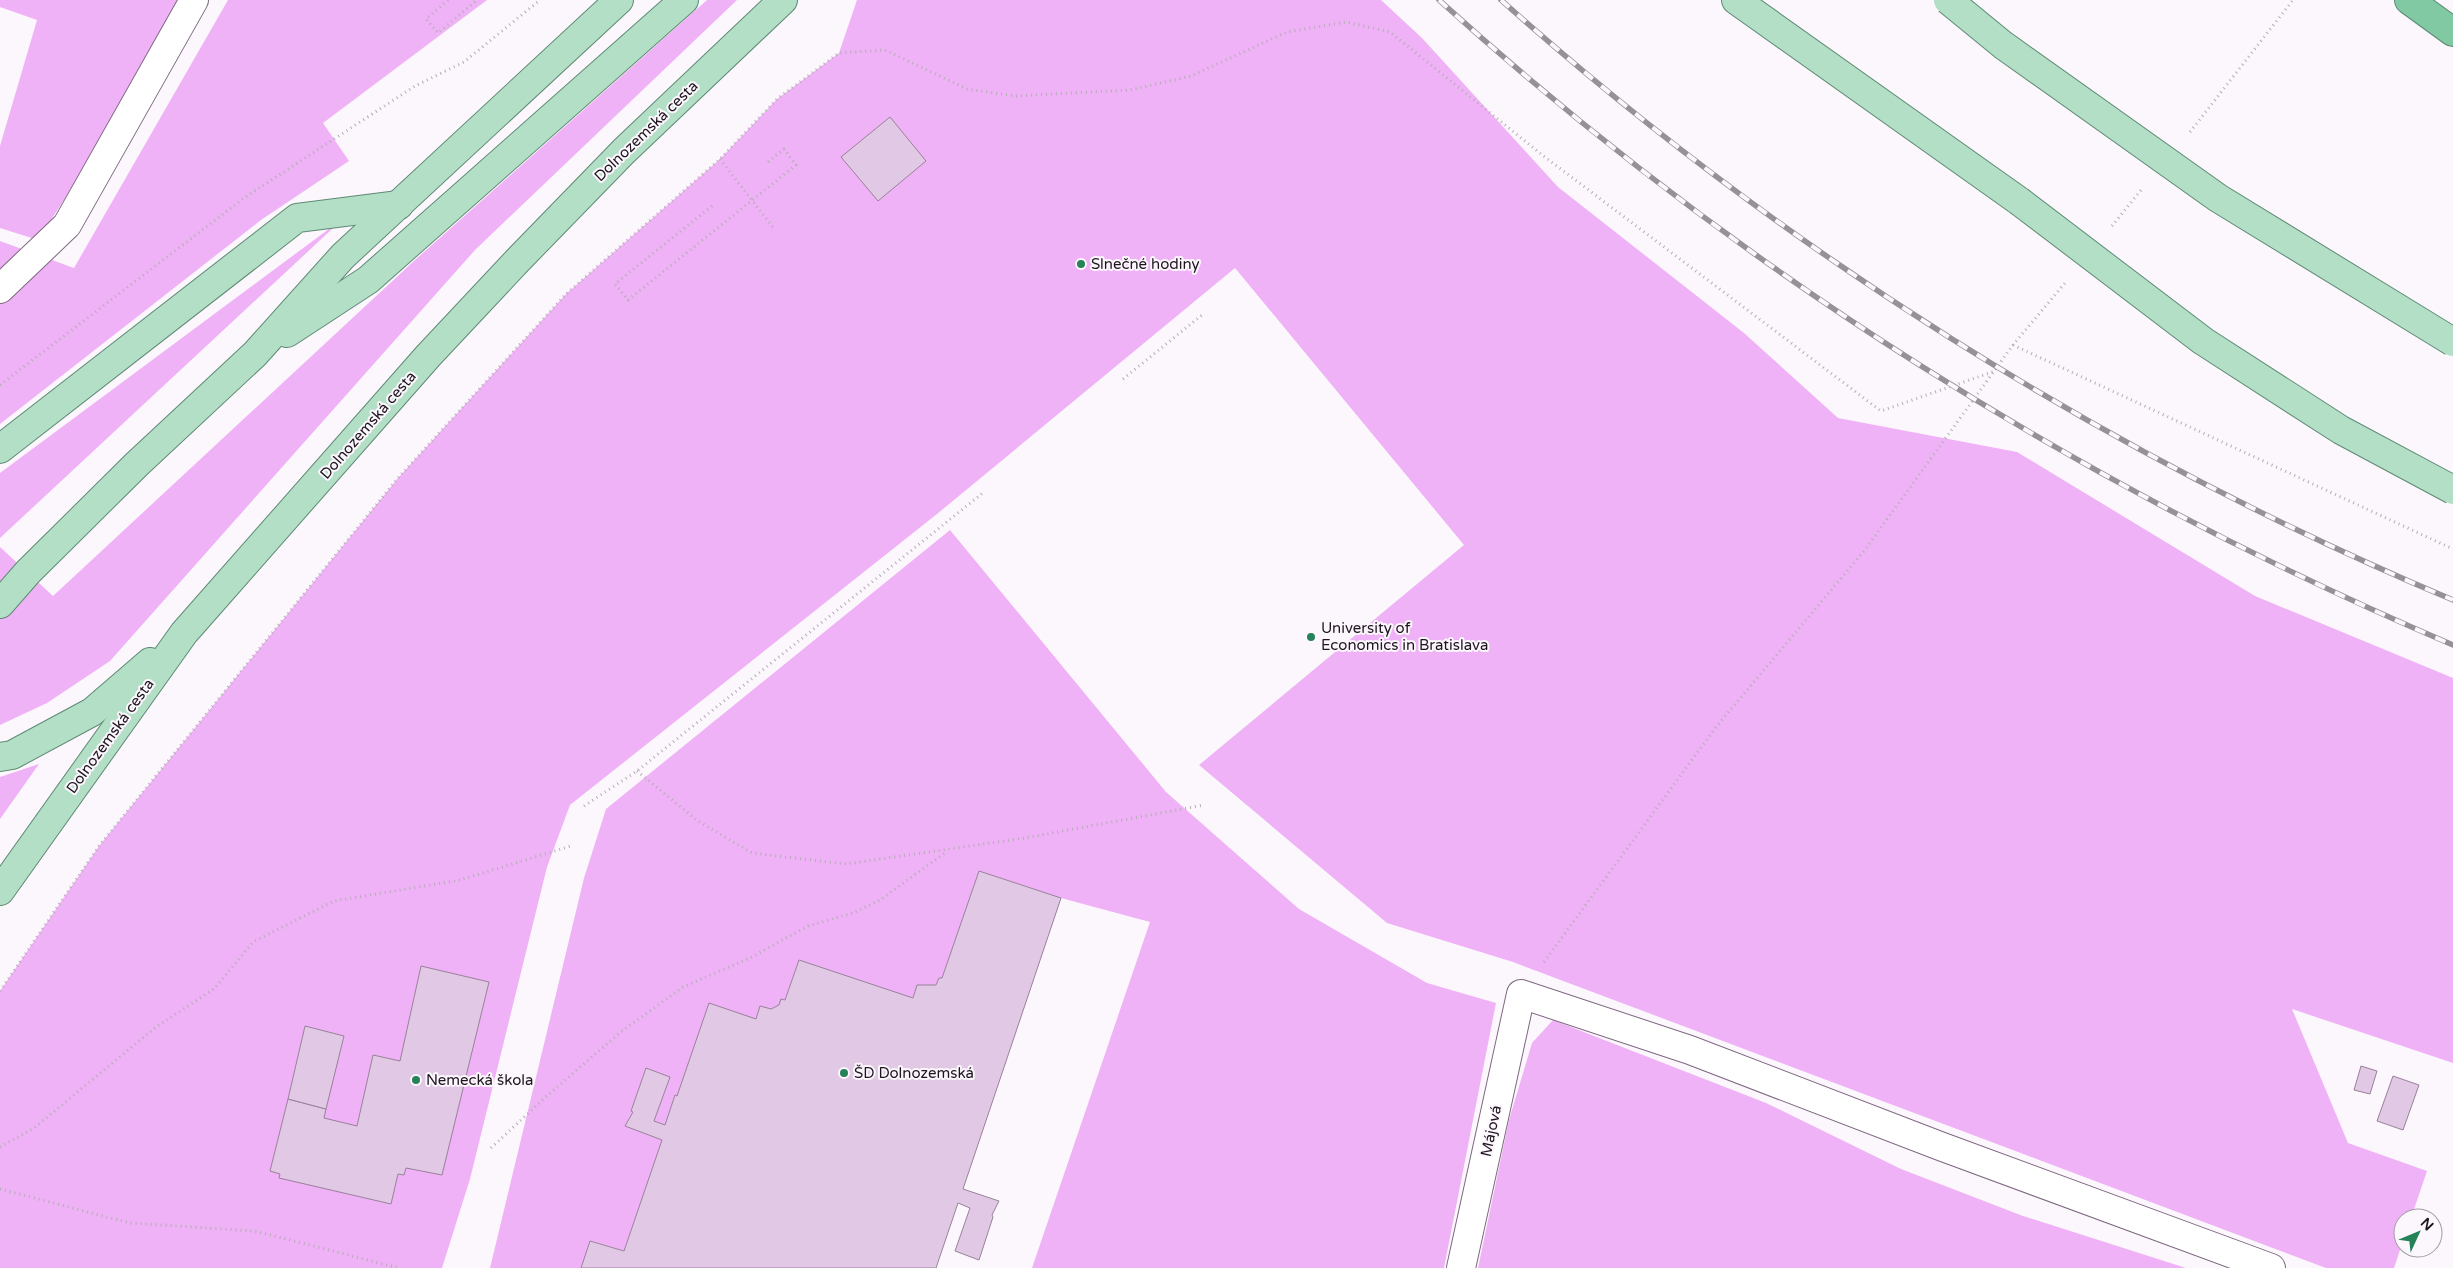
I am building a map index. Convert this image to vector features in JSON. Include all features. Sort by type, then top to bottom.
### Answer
[{"type":"highway","points":[[2409,0],[2453,32]]},
{"type":"main road","points":[[0,604],[28,572],[137,464],[255,354],[343,256],[619,0]]},
{"type":"main road","points":[[255,354],[368,280],[684,0]]},
{"type":"main road","name":"Dolnozemská cesta","points":[[0,891],[184,634],[428,356],[624,150],[783,0]]},
{"type":"main road","points":[[1736,0],[2019,200],[2203,341],[2341,430],[2453,490]]},
{"type":"main road","points":[[1948,0],[2004,45],[2218,198],[2453,342]]},
{"type":"main road","points":[[0,449],[298,218],[399,204]]},
{"type":"main road","points":[[0,758],[12,755],[92,712],[184,634]]},
{"type":"street","points":[[0,289],[67,225],[194,0]]},
{"type":"street","points":[[1521,994],[1690,1050],[1940,1146],[2271,1268]]},
{"type":"street","name":"Májová","points":[[1461,1268],[1521,994]]},
{"type":"path","points":[[448,0],[426,19],[438,33],[477,0]]},
{"type":"path","points":[[0,385],[244,198],[415,86],[464,62],[540,0]]},
{"type":"path","points":[[0,991],[99,846],[398,478],[566,294],[720,159],[777,99],[839,53],[885,50],[967,89],[1015,96],[1121,90],[1191,76],[1287,32],[1346,22],[1390,32],[1549,160],[1881,410],[1995,371]]},
{"type":"path","points":[[712,206],[616,284],[628,300],[796,164],[784,149],[768,162]]},
{"type":"path","points":[[720,159],[775,230]]},
{"type":"path","points":[[1123,379],[1202,314]]},
{"type":"path","points":[[1521,994],[1716,727],[1864,551],[2013,345],[2453,549]]},
{"type":"path","points":[[584,806],[637,771],[984,492]]},
{"type":"path","points":[[637,771],[698,820],[752,853],[846,864],[947,851],[1204,805]]},
{"type":"path","points":[[0,1147],[34,1128],[156,1027],[214,989],[253,942],[334,901],[460,880],[571,846]]},
{"type":"path","points":[[491,1148],[549,1094],[622,1031],[683,987],[750,958],[808,926],[854,913],[880,900],[947,851]]},
{"type":"path","points":[[0,1189],[130,1223],[254,1231],[399,1268]]},
{"type":"shaded area","points":[[0,0],[182,0],[116,120],[38,240],[0,228],[0,146],[37,20],[0,7]]},
{"type":"shaded area","points":[[228,0],[487,0],[323,123],[349,161],[261,220],[0,424],[0,241],[74,268]]},
{"type":"shaded area","points":[[707,0],[737,0],[475,250],[110,661],[47,703],[0,725],[0,547],[53,596],[415,260]]},
{"type":"shaded area","name":"University of Economics in Bratislava","points":[[857,0],[1381,0],[1422,38],[1558,187],[1744,333],[1838,418],[2017,452],[2255,596],[2453,678],[2453,1063],[2292,1009],[2348,1143],[2427,1171],[2414,1208],[2393,1208],[2393,1258],[2397,1258],[2394,1268],[2326,1268],[1513,962],[1387,923],[1199,765],[1464,545],[1235,268],[937,514],[570,805],[547,867],[470,1179],[442,1268],[0,1268],[0,991],[99,846],[398,478],[566,294],[720,159],[777,99],[839,53]]},
{"type":"shaded area","points":[[345,217],[0,538],[0,473]]},
{"type":"shaded area","points":[[950,530],[1166,792],[1299,909],[1427,983],[1496,1003],[1444,1268],[1032,1268],[1150,922],[1061,898],[979,871],[942,978],[939,978],[936,985],[917,985],[913,998],[799,960],[785,1000],[781,999],[779,1005],[771,1009],[760,1006],[756,1019],[675,1096],[665,1125],[654,1121],[670,1077],[646,1068],[631,1111],[633,1112],[625,1126],[662,1140],[624,1251],[591,1241],[581,1268],[490,1268],[584,878],[606,809]]},
{"type":"shaded area","points":[[39,764],[0,819],[0,777]]},
{"type":"shaded area","points":[[1553,1020],[1766,1103],[1901,1169],[2023,1216],[2186,1268],[1478,1268],[1509,1120],[1532,1043]]},
{"type":"building","points":[[890,117],[926,161],[878,201],[841,157]]},
{"type":"building","name":"ŠD Dolnozemská","points":[[979,871],[1061,898],[963,1189],[999,1201],[992,1215],[993,1217],[979,1260],[955,1251],[970,1208],[958,1203],[936,1268],[581,1268],[590,1241],[624,1251],[662,1140],[625,1126],[633,1112],[631,1111],[646,1068],[670,1077],[654,1121],[665,1125],[709,1003],[756,1019],[760,1006],[771,1009],[779,1005],[781,999],[785,1000],[799,960],[913,998],[917,985],[936,985],[939,978],[942,978]]},
{"type":"building","name":"Nemecká škola","points":[[421,966],[489,982],[442,1175],[406,1168],[404,1175],[398,1174],[391,1204],[279,1178],[280,1174],[270,1171],[288,1099],[326,1109],[324,1118],[357,1126],[373,1055],[400,1061]]},
{"type":"building","points":[[305,1026],[344,1036],[326,1109],[288,1099]]},
{"type":"building","points":[[2361,1066],[2377,1071],[2370,1094],[2354,1090]]},
{"type":"building","points":[[2393,1076],[2419,1085],[2403,1130],[2377,1121]]},
{"type":"railway","points":[[1439,0],[1553,99],[1671,193],[1793,281],[1919,365],[2049,443],[2181,516],[2316,583],[2453,645]]},
{"type":"railway","points":[[1501,0],[1608,91],[1719,179],[1834,261],[1953,339],[2074,413],[2198,481],[2325,543],[2453,600]]},
{"type":"place","name":"Slnečné hodiny","points":[[1081,264]]},
{"type":"place","name":"University of Economics in Bratislava","points":[[1311,637]]},
{"type":"place","name":"ŠD Dolnozemská","points":[[844,1073]]},
{"type":"place","name":"Nemecká škola","points":[[416,1080]]}]
